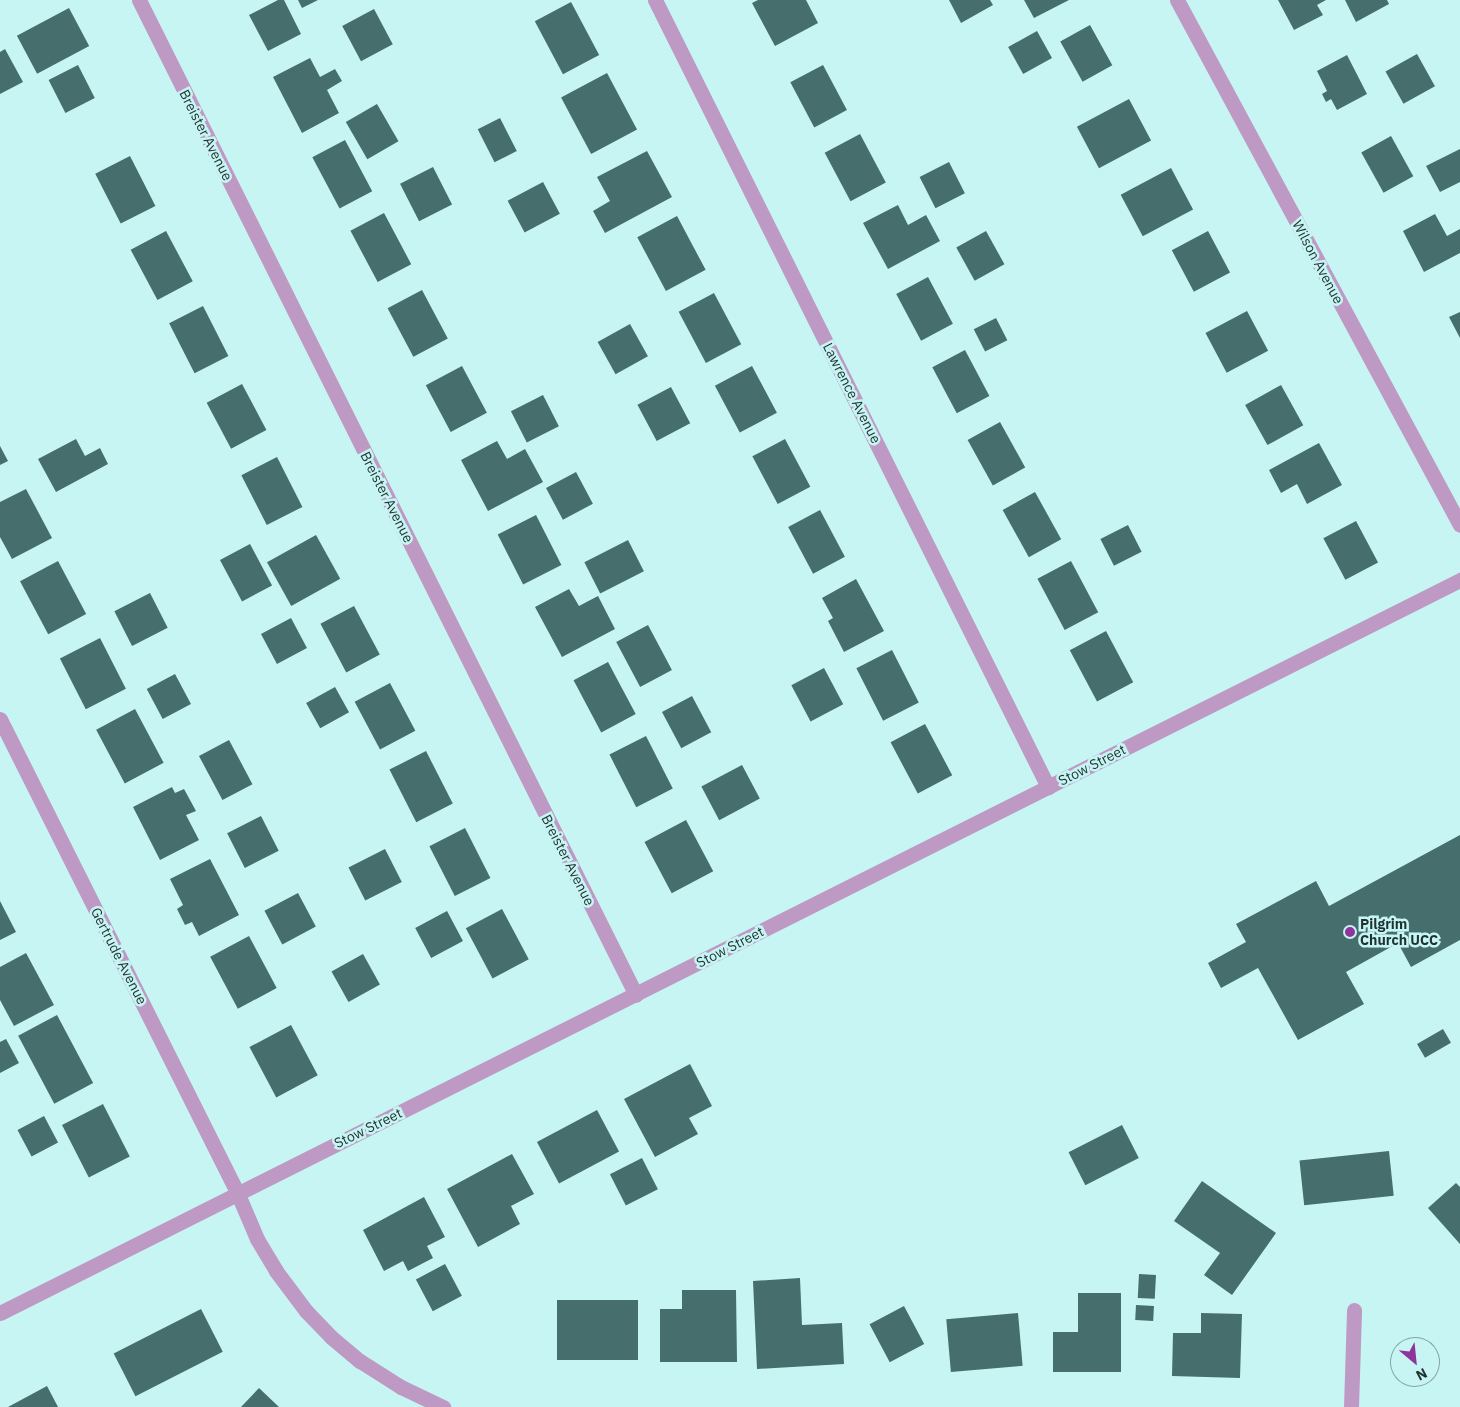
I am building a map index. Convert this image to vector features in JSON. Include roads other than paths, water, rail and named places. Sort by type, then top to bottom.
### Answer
[{"type":"street","name":"Breister Avenue","points":[[139,0],[636,995]]},
{"type":"street","name":"Lawrence Avenue","points":[[655,0],[1048,787]]},
{"type":"street","name":"Wilson Avenue","points":[[1177,0],[1460,525]]},
{"type":"street","name":"Stow Street","points":[[0,1313],[1460,580]]},
{"type":"street","name":"Gertrude Avenue","points":[[0,720],[238,1192],[263,1250],[306,1311],[331,1337],[367,1366],[401,1388],[443,1407]]},
{"type":"street","points":[[1351,1407],[1354,1310]]},
{"type":"place","name":"Pilgrim Church UCC","points":[[1350,932]]}]
